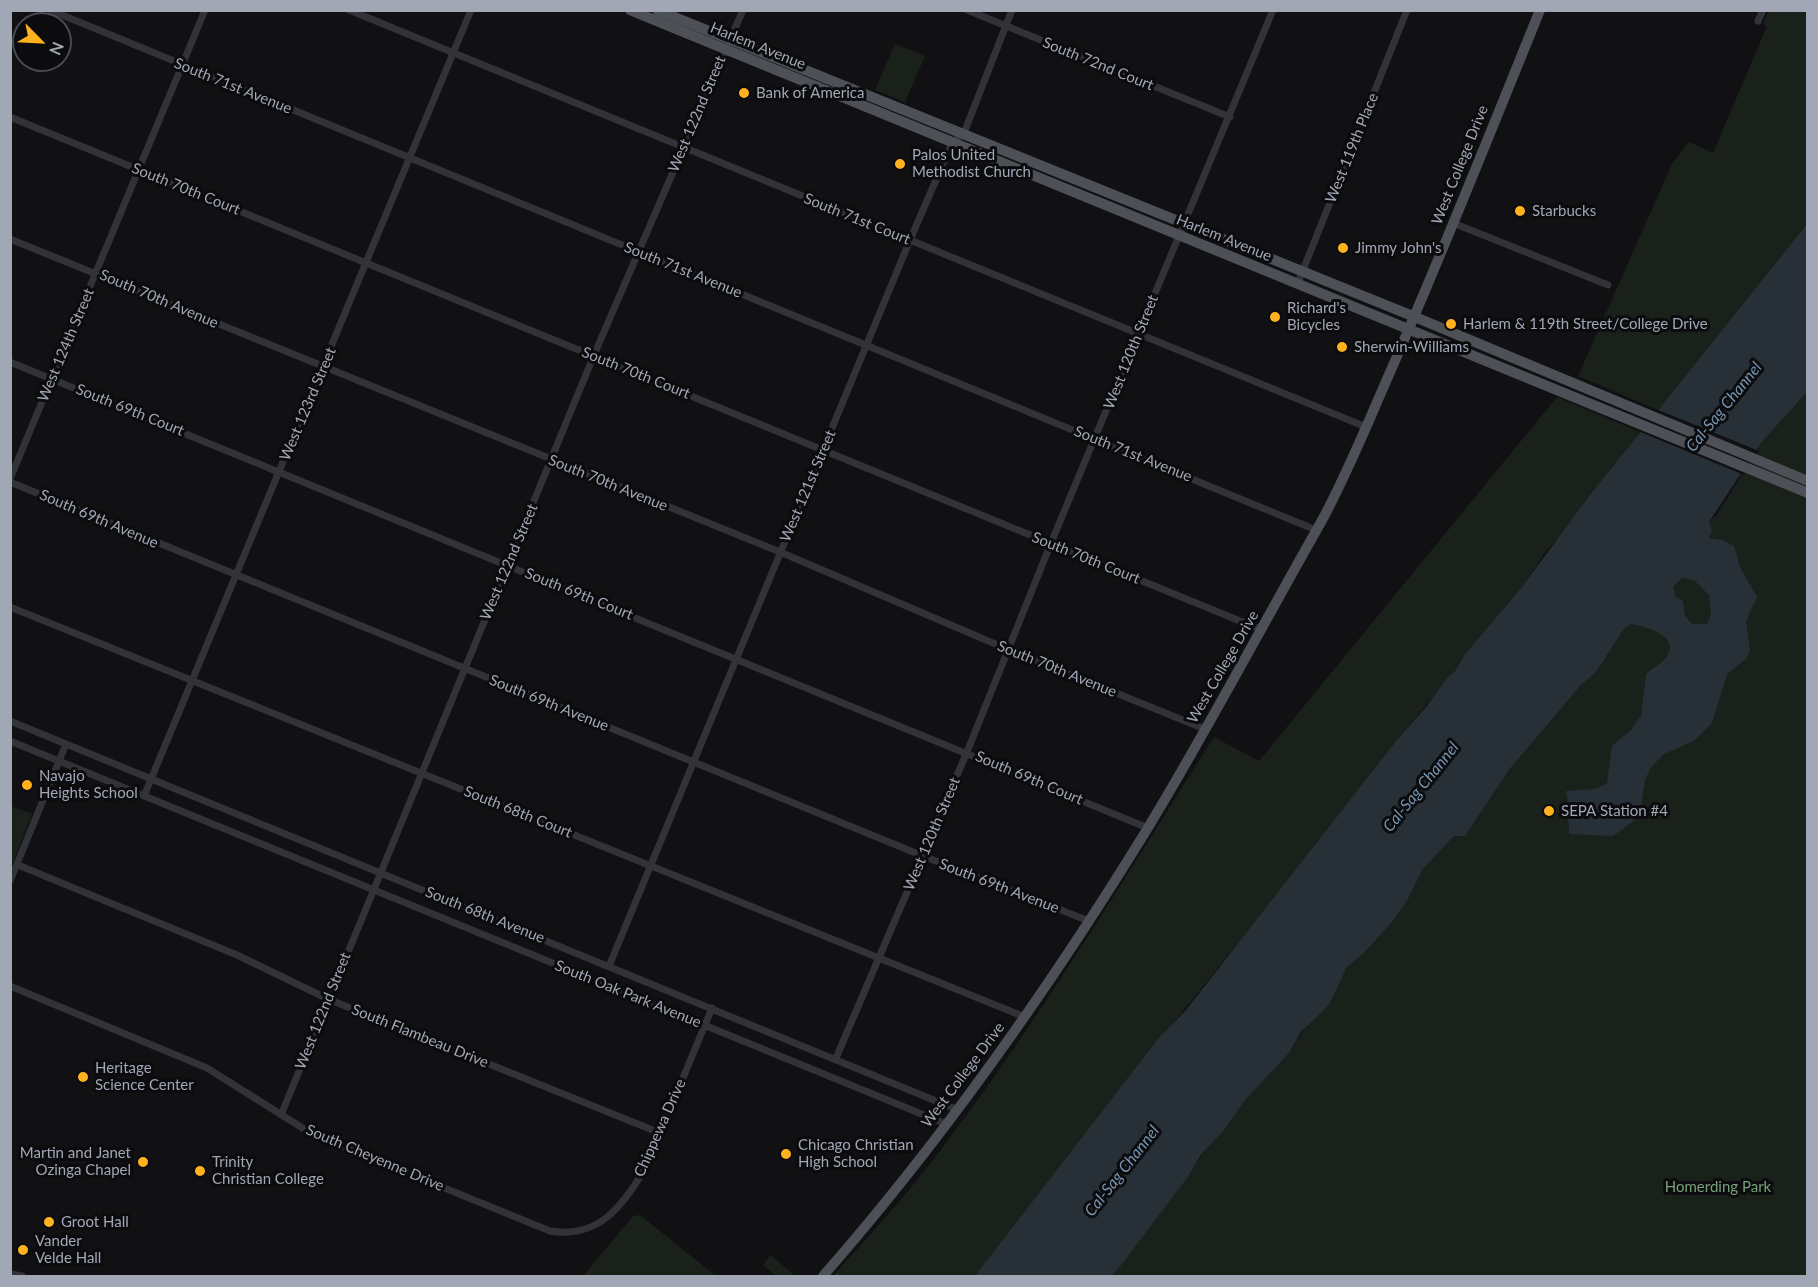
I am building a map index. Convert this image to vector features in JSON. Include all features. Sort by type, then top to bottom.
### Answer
[{"type":"main road","name":"Harlem Avenue","points":[[630,10],[964,133],[1415,316],[1629,407],[1772,473],[1808,493]]},
{"type":"main road","name":"Harlem Avenue","points":[[657,10],[727,44],[952,143],[1409,331],[1625,418],[1772,473],[1808,481]]},
{"type":"main road","name":"West College Drive","points":[[823,1276],[958,1110],[1025,1017],[1148,828],[1262,630],[1316,530],[1366,428],[1409,331],[1540,10]]},
{"type":"street","name":"South 71st Avenue","points":[[50,10],[1316,530]]},
{"type":"street","name":"West 124th Street","points":[[10,481],[205,10]]},
{"type":"street","name":"South 71st Court","points":[[349,10],[1366,428]]},
{"type":"street","name":"West 123rd Street","points":[[144,796],[471,10]]},
{"type":"street","name":"West 122nd Street","points":[[281,1115],[594,356],[743,10]]},
{"type":"street","name":"South 72nd Court","points":[[967,10],[1230,117]]},
{"type":"street","name":"West 121st Street","points":[[609,966],[910,240],[952,143],[964,133],[1012,10]]},
{"type":"street","name":"West 120th Street","points":[[836,1058],[967,752],[1007,649],[1179,236],[1186,225],[1273,10]]},
{"type":"street","name":"West 119th Place","points":[[1297,285],[1407,10]]},
{"type":"street","points":[[1758,21],[1763,10]]},
{"type":"street","name":"South 70th Court","points":[[10,117],[1262,630]]},
{"type":"street","points":[[1453,223],[1608,285]]},
{"type":"street","name":"South 70th Avenue","points":[[10,239],[780,552],[1007,649],[1205,729]]},
{"type":"street","name":"South 69th Court","points":[[10,362],[1148,828]]},
{"type":"street","name":"South 69th Avenue","points":[[10,481],[922,856],[1089,921]]},
{"type":"street","name":"South 68th Court","points":[[10,607],[879,960],[1025,1017]]},
{"type":"street","name":"South 68th Avenue","points":[[10,721],[958,1110]]},
{"type":"street","name":"South Oak Park Avenue","points":[[10,741],[946,1124]]},
{"type":"street","points":[[10,881],[66,744]]},
{"type":"street","name":"South Flambeau Drive","points":[[18,865],[244,958],[327,999],[660,1133]]},
{"type":"street","name":"South Cheyenne Drive","points":[[10,986],[207,1068],[312,1134],[550,1231],[569,1234],[585,1231]]},
{"type":"street","name":"Chippewa Drive","points":[[585,1231],[604,1220],[633,1188],[646,1167],[712,1008]]},
{"type":"street","points":[[10,1274],[21,1276]]},
{"type":"green space","points":[[1769,11],[1807,11],[1807,224],[1658,410],[1578,376],[1672,164],[1689,142],[1713,153],[1767,26],[1763,24]]},
{"type":"green space","points":[[895,44],[925,56],[905,102],[875,90]]},
{"type":"green space","name":"Homerding Park","points":[[1807,392],[1807,1276],[1111,1276],[1244,1100],[1289,1053],[1308,1024],[1329,1005],[1347,967],[1363,954],[1407,901],[1423,869],[1454,836],[1465,836],[1509,770],[1580,686],[1596,672],[1624,629],[1631,624],[1651,629],[1676,597],[1673,587],[1676,582],[1690,578],[1714,540],[1709,539],[1711,531],[1709,522],[1718,513],[1761,443]]},
{"type":"green space","points":[[1557,397],[1640,432],[1567,529],[1547,550],[1521,588],[1465,654],[1455,671],[1396,741],[1285,885],[1136,1069],[985,1265],[975,1276],[833,1276],[911,1187],[974,1106],[1080,949],[1214,737],[1259,761]]},
{"type":"green space","points":[[10,807],[32,814],[11,867]]},
{"type":"green space","points":[[640,1215],[716,1276],[583,1276],[633,1216]]},
{"type":"green space","points":[[771,1255],[793,1274],[776,1276],[763,1265]]},
{"type":"water","name":"Cal-Sag Channel","points":[[1807,224],[1807,392],[1761,443],[1709,522],[1712,531],[1709,538],[1723,540],[1734,546],[1740,567],[1757,597],[1746,621],[1750,651],[1745,660],[1727,674],[1712,723],[1694,741],[1664,754],[1651,767],[1645,780],[1641,807],[1635,820],[1613,836],[1569,834],[1568,816],[1570,815],[1566,791],[1595,789],[1607,784],[1612,746],[1631,730],[1641,716],[1646,675],[1662,662],[1669,652],[1670,645],[1661,634],[1631,624],[1624,629],[1596,672],[1580,686],[1509,770],[1465,836],[1454,836],[1423,869],[1407,901],[1390,924],[1363,954],[1347,967],[1329,1005],[1301,1032],[1289,1053],[1245,1100],[1111,1276],[975,1276],[1158,1039],[1186,1010],[1396,741],[1455,671],[1465,654],[1521,588],[1590,495]],"holes":[[[1682,578],[1694,580],[1709,595],[1711,614],[1707,624],[1692,624],[1685,616],[1683,601],[1676,597],[1673,587]]]},
{"type":"pier","points":[[1656,409],[1759,451],[1744,475],[1638,431]]},
{"type":"place","name":"Bank of America","points":[[744,93]]},
{"type":"place","name":"Palos United Methodist Church","points":[[900,164]]},
{"type":"place","name":"Starbucks","points":[[1520,211]]},
{"type":"place","name":"Jimmy John's","points":[[1343,248]]},
{"type":"place","name":"Richard's Bicycles","points":[[1275,317]]},
{"type":"place","name":"Harlem & 119th Street/College Drive","points":[[1451,324]]},
{"type":"place","name":"Sherwin-Williams","points":[[1342,347]]},
{"type":"place","name":"Navajo Heights School","points":[[27,785]]},
{"type":"place","name":"SEPA Station #4","points":[[1549,811]]},
{"type":"place","name":"Heritage Science Center","points":[[83,1077]]},
{"type":"place","name":"Chicago Christian High School","points":[[786,1154]]},
{"type":"place","name":"Martin and Janet Ozinga Chapel","points":[[143,1162]]},
{"type":"place","name":"Trinity Christian College","points":[[200,1171]]},
{"type":"place","name":"Groot Hall","points":[[49,1222]]},
{"type":"place","name":"Vander Velde Hall","points":[[23,1250]]}]
